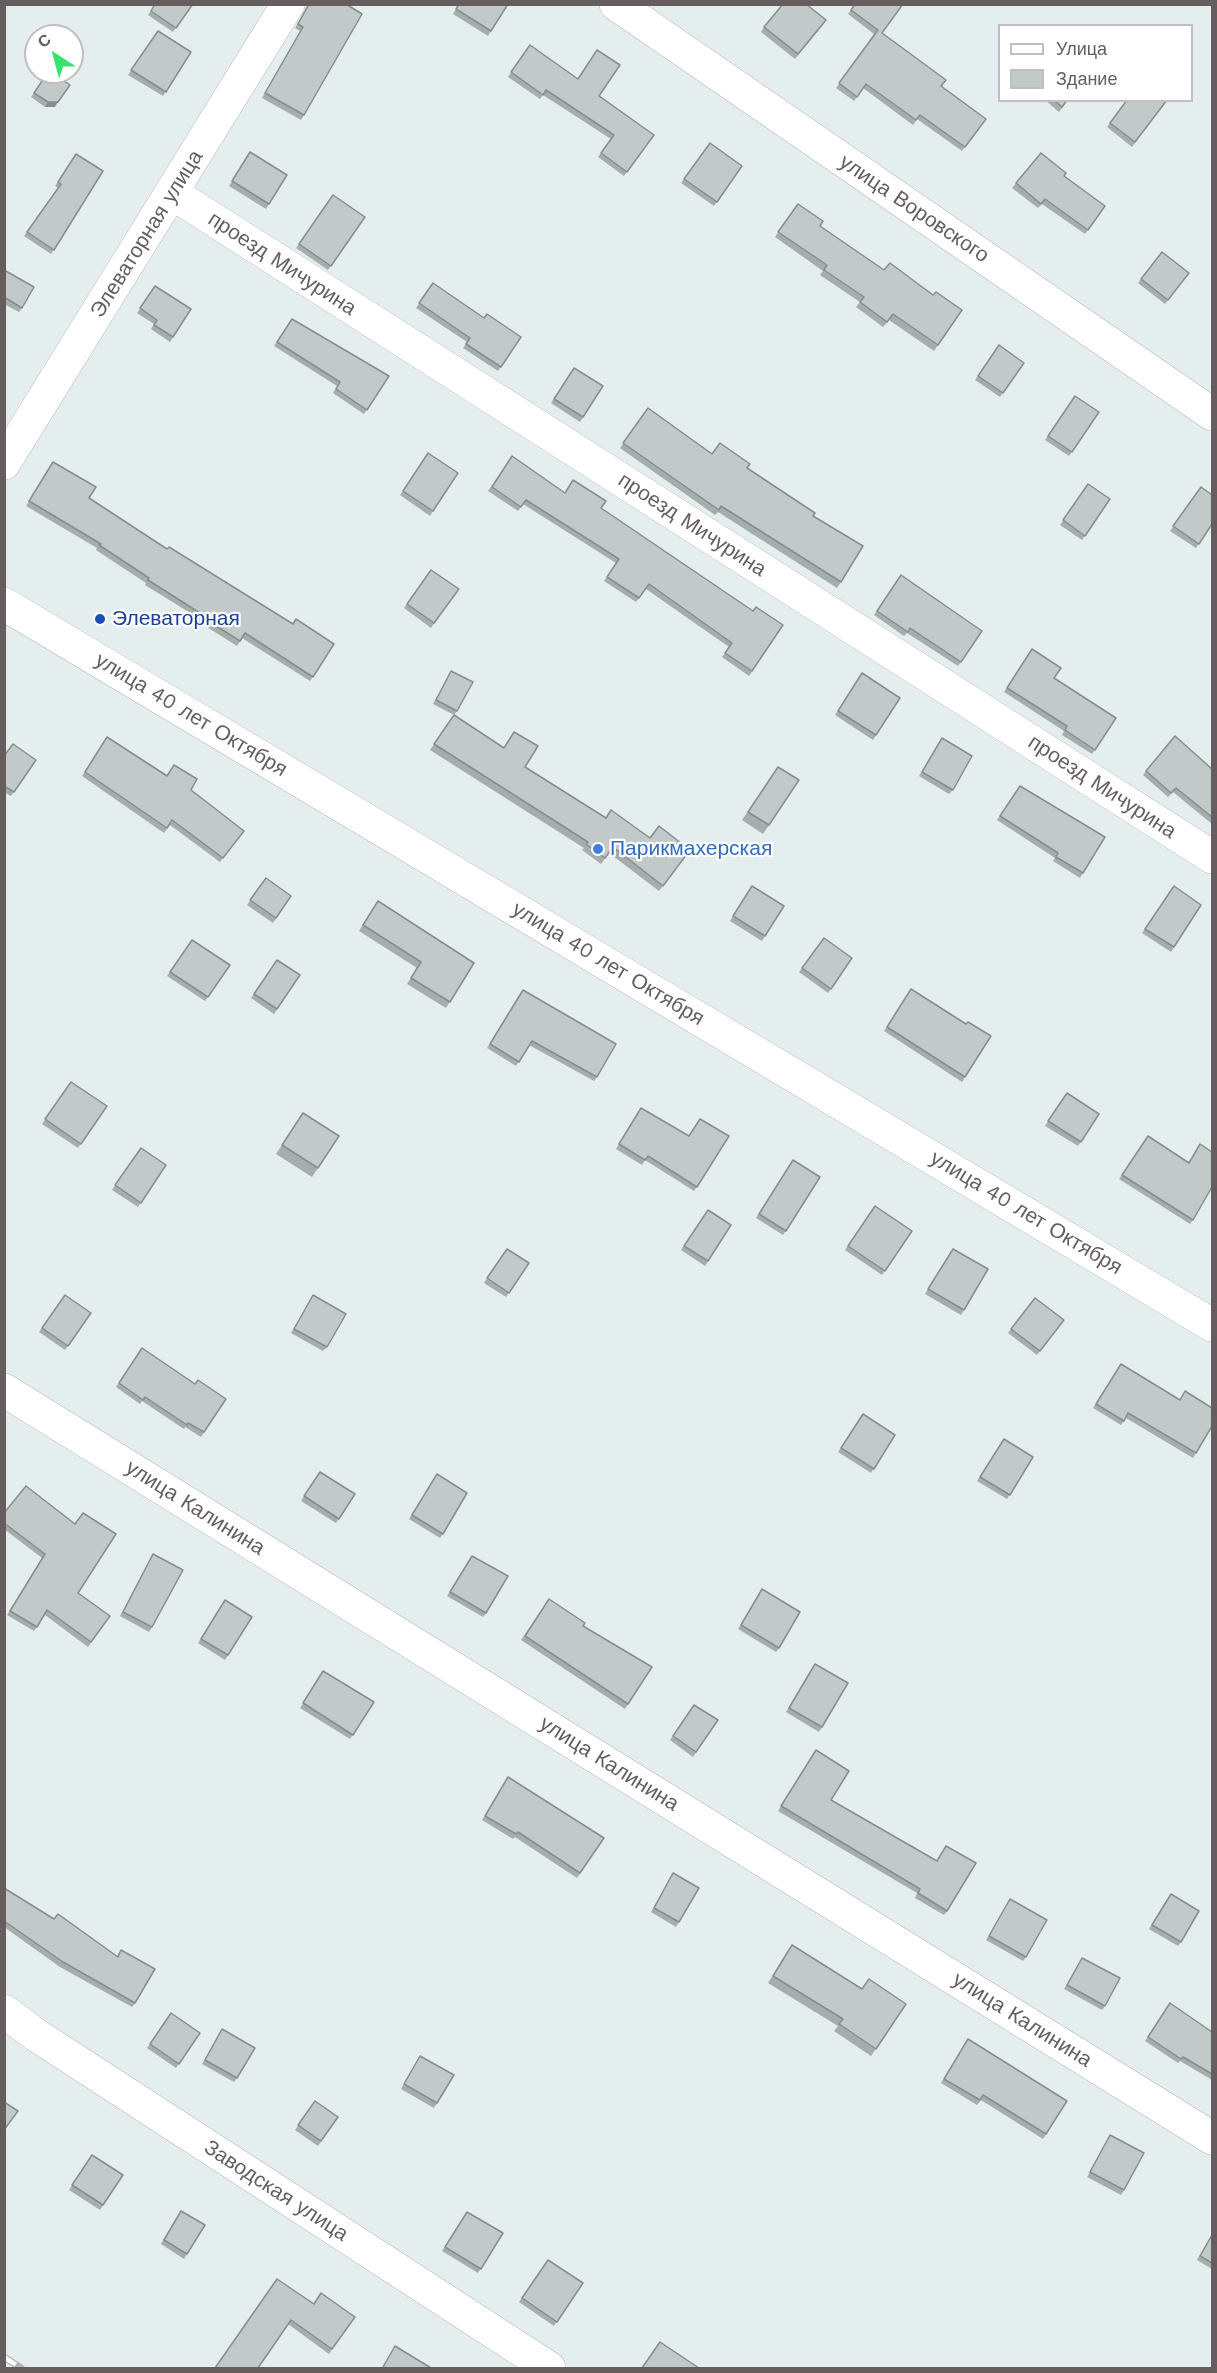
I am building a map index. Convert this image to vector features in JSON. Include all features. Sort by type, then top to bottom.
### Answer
[{"type":"street","name":"Элеваторная улица","points":[[4,463],[288,4]]},
{"type":"street","name":"улица Воровского","points":[[616,4],[1212,414]]},
{"type":"street","name":"проезд Мичурина","points":[[172,193],[1212,857]]},
{"type":"street","name":"улица 40 лет Октября","points":[[4,604],[1212,1325]]},
{"type":"street","name":"улица Калинина","points":[[4,1390],[1212,2138]]},
{"type":"street","name":"Заводская улица","points":[[4,2011],[36,2035],[549,2368]]},
{"type":"building","points":[[155,4],[193,4],[176,28],[151,11]]},
{"type":"building","points":[[309,4],[346,4],[362,14],[304,115],[265,93],[303,27],[298,24]]},
{"type":"building","points":[[459,4],[508,4],[491,31],[456,9]]},
{"type":"building","points":[[783,4],[806,4],[826,20],[798,54],[764,27]]},
{"type":"building","points":[[855,4],[903,4],[882,33],[946,80],[941,86],[986,119],[965,147],[920,115],[916,120],[866,84],[857,97],[839,83],[878,30],[851,10]]},
{"type":"building","points":[[158,31],[191,52],[166,92],[131,70]]},
{"type":"building","points":[[530,45],[578,79],[597,50],[620,65],[599,96],[654,135],[627,172],[601,153],[614,135],[546,90],[543,95],[511,72]]},
{"type":"building","points":[[40,84],[70,85],[58,102],[48,102],[34,93]]},
{"type":"building","points":[[1056,102],[1066,102],[1062,107]]},
{"type":"building","points":[[1126,102],[1165,102],[1135,142],[1110,123]]},
{"type":"building","points":[[710,143],[742,166],[717,202],[684,179]]},
{"type":"building","points":[[250,152],[287,175],[269,204],[232,181]]},
{"type":"building","points":[[1041,153],[1066,173],[1064,176],[1105,206],[1088,230],[1045,199],[1041,204],[1016,183]]},
{"type":"building","points":[[76,154],[103,171],[54,250],[27,232],[61,184],[58,182]]},
{"type":"building","points":[[333,195],[365,217],[331,266],[299,244]]},
{"type":"building","points":[[798,204],[823,221],[820,226],[884,270],[890,263],[933,295],[936,292],[962,310],[938,345],[893,314],[887,322],[860,302],[864,297],[824,270],[827,265],[778,232]]},
{"type":"building","points":[[1162,252],[1189,273],[1168,300],[1141,279]]},
{"type":"building","points":[[4,270],[34,287],[22,308],[4,297]]},
{"type":"building","points":[[433,283],[484,318],[487,314],[521,337],[501,367],[466,344],[470,338],[419,303]]},
{"type":"building","points":[[155,286],[191,309],[173,337],[154,325],[157,320],[140,308]]},
{"type":"building","points":[[292,319],[389,376],[367,410],[336,389],[340,382],[277,342]]},
{"type":"building","points":[[999,345],[1024,363],[1003,393],[978,376]]},
{"type":"building","points":[[574,368],[603,386],[583,417],[554,399]]},
{"type":"building","points":[[1075,396],[1099,412],[1072,452],[1048,436]]},
{"type":"building","points":[[648,408],[712,454],[720,443],[750,464],[747,468],[815,513],[813,516],[863,546],[841,582],[721,506],[719,510],[623,443]]},
{"type":"building","points":[[428,453],[458,473],[433,511],[403,491]]},
{"type":"building","points":[[512,456],[565,493],[573,480],[606,501],[601,508],[753,611],[756,607],[783,625],[752,671],[725,653],[732,643],[649,584],[639,598],[607,577],[619,559],[526,500],[521,507],[492,487]]},
{"type":"building","points":[[53,462],[96,487],[89,498],[167,549],[169,547],[293,624],[296,619],[334,644],[313,677],[245,633],[240,641],[148,580],[149,578],[99,545],[101,544],[29,501]]},
{"type":"building","points":[[1088,484],[1110,499],[1085,536],[1063,520]]},
{"type":"building","points":[[1201,487],[1212,495],[1212,524],[1199,544],[1173,526]]},
{"type":"building","points":[[431,570],[459,589],[434,623],[407,604]]},
{"type":"building","points":[[901,575],[982,631],[961,662],[910,628],[908,632],[877,611]]},
{"type":"building","points":[[1032,649],[1061,668],[1054,678],[1116,718],[1095,750],[1065,730],[1067,726],[1007,688]]},
{"type":"building","points":[[451,671],[473,682],[457,711],[436,700]]},
{"type":"building","points":[[862,673],[900,698],[876,735],[838,711]]},
{"type":"building","points":[[454,715],[504,748],[514,732],[538,746],[525,767],[606,818],[611,810],[650,838],[659,826],[690,850],[663,886],[613,847],[605,858],[586,844],[588,842],[434,744]]},
{"type":"building","points":[[1175,736],[1212,769],[1212,817],[1176,788],[1171,793],[1146,771]]},
{"type":"building","points":[[107,737],[167,776],[174,765],[197,779],[191,790],[244,831],[223,858],[172,820],[167,828],[85,772]]},
{"type":"building","points":[[942,738],[972,756],[953,790],[922,772]]},
{"type":"building","points":[[13,744],[36,760],[14,792],[4,786],[4,756]]},
{"type":"building","points":[[778,767],[799,780],[769,825],[748,812]]},
{"type":"building","points":[[1020,786],[1105,837],[1083,873],[1056,857],[1058,853],[1000,816]]},
{"type":"building","points":[[266,878],[291,896],[276,918],[250,900]]},
{"type":"building","points":[[752,886],[784,906],[765,936],[733,916]]},
{"type":"building","points":[[1174,886],[1201,905],[1174,947],[1145,929]]},
{"type":"building","points":[[378,901],[474,963],[450,1002],[411,978],[421,962],[363,925]]},
{"type":"building","points":[[824,938],[852,958],[831,989],[802,968]]},
{"type":"building","points":[[192,940],[230,965],[208,997],[170,972]]},
{"type":"building","points":[[277,960],[300,975],[277,1009],[254,994]]},
{"type":"building","points":[[911,989],[966,1024],[968,1022],[991,1036],[965,1077],[887,1027]]},
{"type":"building","points":[[523,990],[616,1044],[597,1077],[532,1041],[519,1062],[490,1044]]},
{"type":"building","points":[[71,1082],[107,1106],[81,1144],[45,1119]]},
{"type":"building","points":[[1067,1093],[1099,1114],[1081,1142],[1048,1121]]},
{"type":"building","points":[[641,1108],[689,1136],[700,1119],[729,1136],[697,1187],[648,1156],[645,1160],[619,1144]]},
{"type":"building","points":[[303,1113],[339,1136],[318,1168],[282,1145]]},
{"type":"building","points":[[1148,1136],[1189,1163],[1200,1144],[1212,1152],[1212,1187],[1193,1220],[1122,1175]]},
{"type":"building","points":[[141,1148],[166,1165],[141,1203],[115,1185]]},
{"type":"building","points":[[793,1160],[820,1177],[786,1231],[759,1214]]},
{"type":"building","points":[[875,1206],[912,1231],[885,1271],[848,1246]]},
{"type":"building","points":[[708,1210],[731,1225],[708,1261],[684,1246]]},
{"type":"building","points":[[507,1249],[529,1263],[509,1293],[487,1278]]},
{"type":"building","points":[[953,1249],[988,1269],[964,1310],[928,1289]]},
{"type":"building","points":[[65,1295],[91,1313],[68,1346],[42,1328]]},
{"type":"building","points":[[313,1295],[346,1314],[327,1347],[294,1329]]},
{"type":"building","points":[[1035,1298],[1064,1320],[1040,1351],[1011,1329]]},
{"type":"building","points":[[142,1348],[195,1384],[198,1380],[226,1399],[204,1432],[188,1423],[187,1425],[145,1397],[143,1400],[119,1383]]},
{"type":"building","points":[[1121,1364],[1180,1400],[1185,1391],[1212,1408],[1212,1426],[1196,1453],[1128,1413],[1124,1421],[1096,1404]]},
{"type":"building","points":[[863,1414],[895,1435],[874,1469],[841,1448]]},
{"type":"building","points":[[1004,1439],[1033,1457],[1010,1495],[980,1477]]},
{"type":"building","points":[[320,1472],[355,1494],[339,1519],[304,1496]]},
{"type":"building","points":[[437,1474],[467,1493],[443,1534],[412,1515]]},
{"type":"building","points":[[26,1486],[75,1524],[83,1513],[116,1534],[78,1593],[110,1616],[91,1642],[47,1610],[37,1627],[10,1611],[45,1554],[4,1523],[4,1513]]},
{"type":"building","points":[[153,1554],[183,1570],[152,1627],[123,1612]]},
{"type":"building","points":[[472,1556],[508,1576],[486,1613],[450,1592]]},
{"type":"building","points":[[762,1589],[800,1612],[779,1648],[741,1625]]},
{"type":"building","points":[[549,1599],[585,1623],[583,1626],[652,1667],[628,1704],[525,1636]]},
{"type":"building","points":[[225,1600],[252,1617],[228,1655],[201,1639]]},
{"type":"building","points":[[815,1664],[848,1683],[822,1727],[789,1708]]},
{"type":"building","points":[[323,1671],[374,1702],[353,1735],[303,1703]]},
{"type":"building","points":[[694,1705],[718,1720],[696,1752],[673,1736]]},
{"type":"building","points":[[816,1750],[849,1771],[831,1800],[937,1861],[946,1846],[976,1863],[947,1911],[918,1893],[920,1889],[781,1806]]},
{"type":"building","points":[[508,1777],[604,1838],[580,1873],[518,1832],[516,1834],[485,1816]]},
{"type":"building","points":[[673,1873],[699,1888],[679,1922],[654,1908]]},
{"type":"building","points":[[4,1888],[54,1919],[58,1914],[118,1957],[121,1950],[155,1969],[135,2003],[63,1962],[4,1921]]},
{"type":"building","points":[[1171,1894],[1199,1911],[1181,1942],[1152,1925]]},
{"type":"building","points":[[1010,1899],[1047,1920],[1026,1957],[989,1936]]},
{"type":"building","points":[[792,1945],[862,1989],[869,1979],[906,2004],[876,2049],[839,2024],[843,2019],[773,1976]]},
{"type":"building","points":[[1082,1958],[1120,1978],[1105,2006],[1067,1985]]},
{"type":"building","points":[[1170,2003],[1212,2032],[1212,2074],[1183,2057],[1181,2059],[1148,2037]]},
{"type":"building","points":[[171,2013],[200,2033],[179,2064],[150,2044]]},
{"type":"building","points":[[222,2029],[255,2048],[237,2078],[205,2060]]},
{"type":"building","points":[[968,2039],[1067,2101],[1046,2134],[983,2095],[980,2100],[944,2079]]},
{"type":"building","points":[[420,2056],[454,2075],[437,2103],[404,2084]]},
{"type":"building","points":[[315,2101],[338,2117],[321,2141],[298,2125]]},
{"type":"building","points":[[4,2102],[18,2111],[4,2130]]},
{"type":"building","points":[[1110,2135],[1144,2153],[1124,2190],[1090,2172]]},
{"type":"building","points":[[92,2155],[123,2175],[103,2205],[72,2185]]},
{"type":"building","points":[[181,2211],[205,2225],[187,2254],[164,2240]]},
{"type":"building","points":[[467,2212],[503,2233],[481,2269],[445,2247]]},
{"type":"building","points":[[1212,2235],[1212,2263],[1200,2256]]},
{"type":"building","points":[[548,2260],[583,2283],[557,2322],[522,2298]]},
{"type":"building","points":[[277,2279],[314,2304],[321,2293],[355,2317],[332,2349],[291,2320],[258,2368],[215,2368]]},
{"type":"building","points":[[660,2342],[699,2368],[642,2368]]},
{"type":"building","points":[[395,2346],[431,2368],[383,2367]]},
{"type":"railway","points":[[4,2357],[21,2368]]},
{"type":"place","name":"Элеваторная","points":[[100,619]]},
{"type":"place","name":"Парикмахерская","points":[[598,849]]}]
